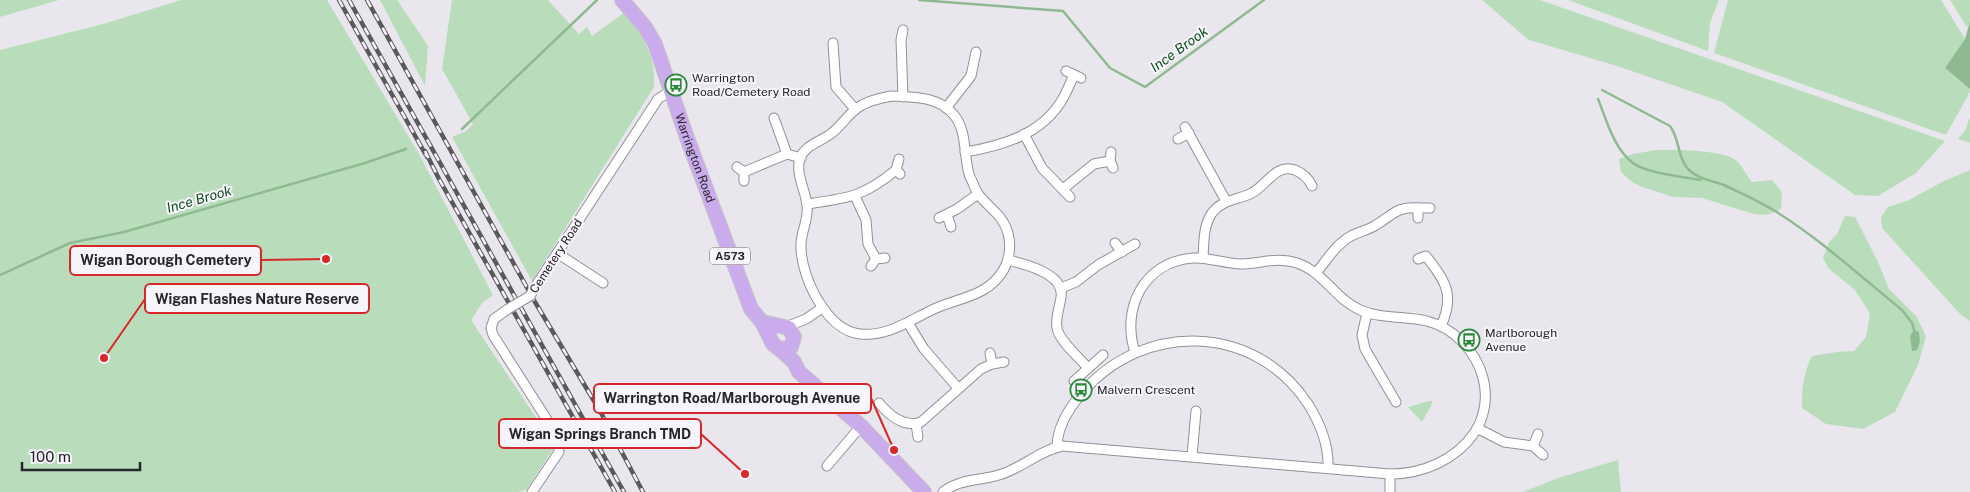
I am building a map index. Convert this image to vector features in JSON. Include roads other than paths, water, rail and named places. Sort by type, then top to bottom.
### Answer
[{"type":"main road","name":"Warrington Road","points":[[622,0],[645,27],[654,44],[751,309],[762,322],[784,337],[800,372],[861,426],[924,492]]},
{"type":"street","points":[[902,30],[898,40],[903,97]]},
{"type":"street","points":[[834,43],[830,54],[836,87],[855,109]]},
{"type":"street","points":[[946,108],[971,76],[976,52]]},
{"type":"street","points":[[965,152],[994,146],[1024,134],[1049,117],[1063,99],[1073,75]]},
{"type":"street","name":"Cemetery Road","points":[[532,492],[560,452],[560,445],[558,437],[493,335],[491,328],[494,319],[530,296],[658,99],[670,91]]},
{"type":"street","points":[[903,97],[927,99],[946,108],[958,121],[970,175],[978,194],[1000,216],[1005,224],[1008,234],[1008,260],[997,280],[982,292],[948,303],[883,333],[859,334],[848,332],[839,327],[822,308],[806,275],[801,253],[808,204],[800,176],[800,158],[810,146],[832,134],[855,109],[874,100],[903,97]]},
{"type":"street","points":[[774,118],[787,154]]},
{"type":"street","points":[[1178,139],[1187,130],[1226,201]]},
{"type":"street","points":[[1024,134],[1042,168],[1070,197]]},
{"type":"street","points":[[741,173],[787,154],[800,158]]},
{"type":"street","points":[[808,204],[855,196],[872,189],[898,172],[899,159]]},
{"type":"street","points":[[1063,189],[1094,164],[1111,160]]},
{"type":"street","points":[[1203,258],[1204,234],[1208,220],[1216,209],[1226,201],[1256,190],[1275,172],[1284,169],[1298,172],[1307,178],[1312,187]]},
{"type":"street","points":[[951,227],[943,217],[978,194]]},
{"type":"street","points":[[855,196],[866,220],[868,244],[877,261]]},
{"type":"street","points":[[1316,273],[1337,247],[1350,237],[1374,227],[1396,210],[1409,207],[1430,208]]},
{"type":"street","points":[[1418,208],[1418,218]]},
{"type":"street","points":[[1115,243],[1122,252]]},
{"type":"street","points":[[1061,288],[1076,282],[1098,265],[1135,244]]},
{"type":"street","points":[[1423,247],[1422,258],[1448,293],[1449,306],[1441,326]]},
{"type":"street","points":[[557,253],[603,283]]},
{"type":"street","points":[[943,492],[955,484],[1004,474],[1057,447],[1068,446],[1408,474],[1429,468],[1460,449],[1477,428],[1483,414],[1485,401],[1482,374],[1473,355],[1464,343],[1441,326],[1426,321],[1367,312],[1345,302],[1316,273],[1299,263],[1283,259],[1269,259],[1243,264],[1203,258],[1182,259],[1166,265],[1146,282],[1137,296],[1130,318],[1130,332],[1135,352]]},
{"type":"street","points":[[1008,260],[1042,270],[1061,288],[1062,297],[1057,329],[1061,338],[1088,368]]},
{"type":"street","points":[[784,337],[822,308]]},
{"type":"street","points":[[1367,312],[1362,335],[1364,349],[1395,396]]},
{"type":"street","points":[[908,323],[924,349],[958,388]]},
{"type":"street","points":[[1057,447],[1063,424],[1077,399],[1106,369],[1135,352],[1169,343],[1196,341],[1230,346],[1252,354],[1284,376],[1303,396],[1322,432],[1328,450],[1328,468]]},
{"type":"street","points":[[990,353],[992,364]]},
{"type":"street","points":[[1074,381],[1103,355]]},
{"type":"street","points":[[879,403],[884,415],[903,422],[916,424],[921,422],[981,369],[992,364],[1004,362]]},
{"type":"street","points":[[1192,456],[1196,411]]},
{"type":"street","points":[[916,424],[918,437]]},
{"type":"street","points":[[827,466],[861,426]]},
{"type":"street","points":[[1477,428],[1504,442],[1533,446],[1543,455]]},
{"type":"street","points":[[1533,446],[1538,434]]},
{"type":"street","points":[[1390,474],[1390,492]]},
{"type":"waterway","name":"Ince Brook","points":[[462,129],[597,0]]},
{"type":"waterway","name":"Ince Brook","points":[[919,0],[1063,11],[1110,68],[1145,87],[1264,0]]},
{"type":"waterway","points":[[1602,90],[1670,126],[1682,160],[1689,170],[1701,178],[1724,185],[1756,200],[1792,222],[1902,310],[1912,323],[1914,330]]},
{"type":"waterway","points":[[1598,99],[1616,142],[1626,157],[1633,163],[1656,172],[1700,180]]},
{"type":"waterway","name":"Ince Brook","points":[[0,275],[70,243],[124,232],[365,163],[406,149]]},
{"type":"railway","points":[[339,0],[427,157]]},
{"type":"railway","points":[[349,0],[624,492]]},
{"type":"railway","points":[[367,0],[535,302],[600,411],[643,492]]},
{"type":"railway","points":[[425,151],[615,492]]},
{"type":"place","name":"Warrington Road/Cemetery Road","points":[[676,85]]},
{"type":"place","name":"Wigan Borough Cemetery","points":[[326,259]]},
{"type":"place","name":"Marlborough Avenue","points":[[1469,340]]},
{"type":"place","name":"Wigan Flashes Nature Reserve","points":[[104,358]]},
{"type":"place","name":"Malvern Crescent","points":[[1081,390]]},
{"type":"place","name":"Warrington Road/Marlborough Avenue","points":[[894,450]]},
{"type":"place","name":"Wigan Springs Branch TMD","points":[[745,474]]}]
